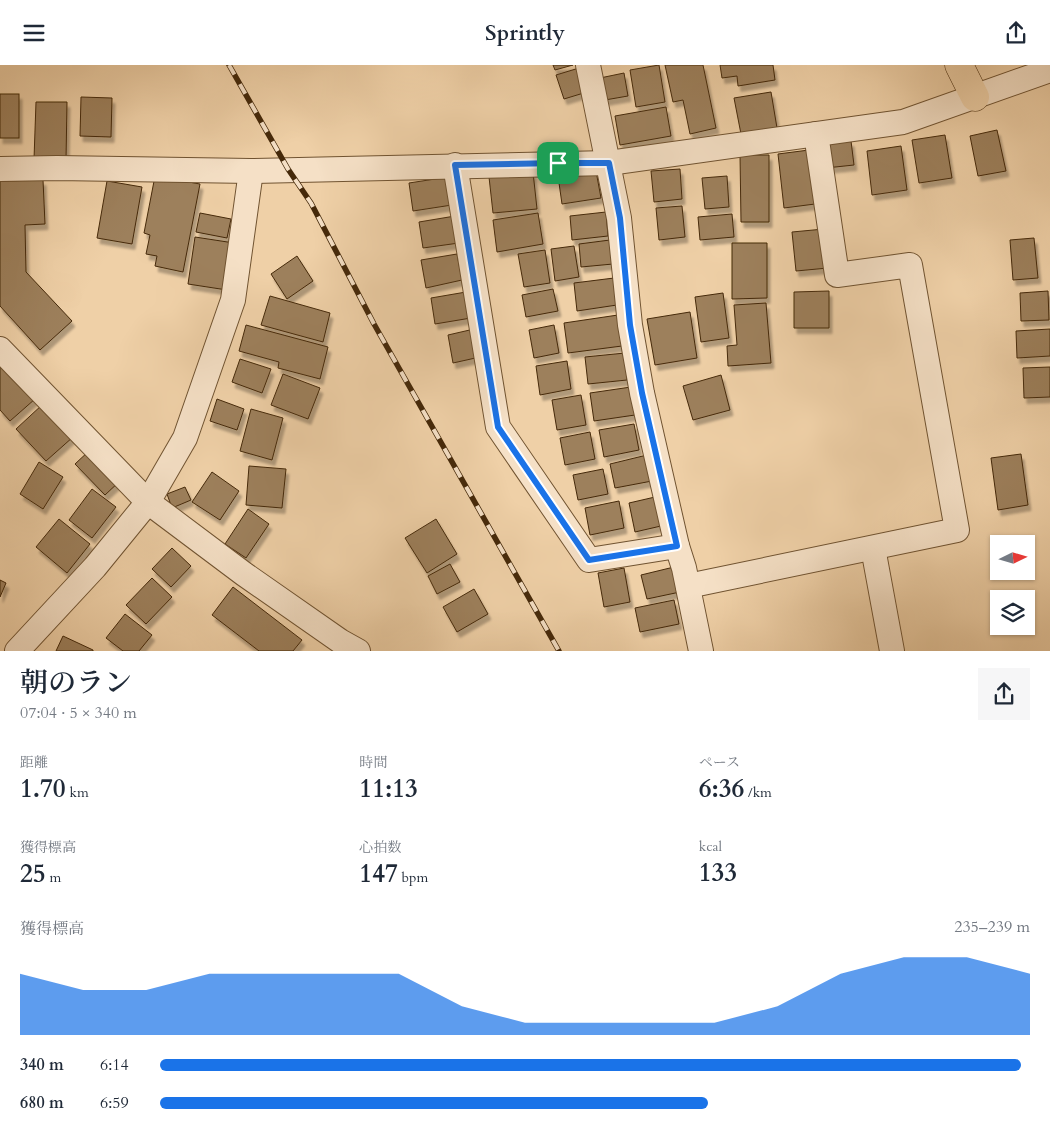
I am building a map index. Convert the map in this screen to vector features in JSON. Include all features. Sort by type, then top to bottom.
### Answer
[{"type":"main road","points":[[960,65],[975,97]]},
{"type":"lane","points":[[588,65],[620,218],[630,325],[642,393],[688,586],[701,651]]},
{"type":"lane","points":[[0,169],[251,171],[609,163],[903,122],[1050,70]]},
{"type":"lane","points":[[688,586],[957,530],[910,265],[837,275],[816,135]]},
{"type":"lane","points":[[455,165],[498,427],[589,560],[677,546]]},
{"type":"lane","points":[[17,651],[95,567],[148,502],[186,438],[233,300],[251,171]]},
{"type":"lane","points":[[0,349],[148,502],[244,574],[340,641],[358,651]]},
{"type":"lane","points":[[872,548],[892,651]]},
{"type":"building","points":[[553,65],[573,65],[555,70]]},
{"type":"building","points":[[659,65],[665,102],[636,107],[630,70]]},
{"type":"building","points":[[665,65],[703,65],[716,128],[690,134],[683,100],[673,102]]},
{"type":"building","points":[[720,65],[773,65],[775,80],[738,86],[737,76],[722,78]]},
{"type":"building","points":[[579,68],[587,92],[564,99],[556,75]]},
{"type":"building","points":[[624,73],[628,96],[605,100],[600,78]]},
{"type":"building","points":[[771,92],[777,128],[741,134],[734,98]]},
{"type":"building","points":[[0,94],[19,94],[19,138],[0,138]]},
{"type":"building","points":[[81,97],[112,98],[111,137],[80,136]]},
{"type":"building","points":[[36,102],[67,102],[66,160],[34,159]]},
{"type":"building","points":[[666,107],[671,136],[620,145],[615,116]]},
{"type":"building","points":[[997,130],[1006,171],[978,176],[970,136]]},
{"type":"building","points":[[945,135],[952,178],[919,183],[912,140]]},
{"type":"building","points":[[851,141],[854,165],[826,168],[823,144]]},
{"type":"building","points":[[901,146],[907,190],[872,195],[867,151]]},
{"type":"building","points":[[809,150],[815,204],[784,208],[778,154]]},
{"type":"building","points":[[740,155],[769,155],[769,222],[741,222]]},
{"type":"building","points":[[680,169],[682,199],[654,202],[651,171]]},
{"type":"building","points":[[596,171],[601,198],[562,204],[558,176]]},
{"type":"building","points":[[533,172],[537,209],[493,213],[489,177]]},
{"type":"building","points":[[155,176],[200,184],[183,272],[155,266],[157,256],[146,254],[150,235],[144,233]]},
{"type":"building","points":[[727,176],[729,207],[705,209],[702,178]]},
{"type":"building","points":[[448,177],[452,205],[413,211],[409,183]]},
{"type":"building","points":[[43,180],[45,224],[25,225],[26,272],[72,321],[40,350],[0,306],[0,181]]},
{"type":"building","points":[[107,181],[142,187],[132,244],[97,238]]},
{"type":"building","points":[[682,206],[685,237],[659,240],[656,208]]},
{"type":"building","points":[[606,212],[608,236],[572,240],[570,216]]},
{"type":"building","points":[[200,213],[231,219],[227,238],[196,232]]},
{"type":"building","points":[[538,213],[543,244],[497,252],[493,220]]},
{"type":"building","points":[[732,214],[734,237],[700,240],[698,217]]},
{"type":"building","points":[[455,216],[459,243],[423,248],[419,222]]},
{"type":"building","points":[[824,229],[828,268],[796,271],[792,232]]},
{"type":"building","points":[[195,237],[234,243],[227,290],[188,284]]},
{"type":"building","points":[[1034,238],[1038,278],[1013,280],[1010,240]]},
{"type":"building","points":[[610,240],[613,264],[581,267],[579,244]]},
{"type":"building","points":[[732,243],[767,243],[767,298],[732,299]]},
{"type":"building","points":[[574,246],[579,277],[555,281],[551,249]]},
{"type":"building","points":[[545,250],[550,283],[524,287],[518,254]]},
{"type":"building","points":[[457,254],[462,280],[426,288],[421,260]]},
{"type":"building","points":[[297,256],[313,281],[287,299],[271,274]]},
{"type":"building","points":[[614,278],[617,305],[577,311],[574,283]]},
{"type":"building","points":[[553,289],[558,311],[526,317],[522,295]]},
{"type":"building","points":[[829,291],[829,328],[794,328],[794,292]]},
{"type":"building","points":[[1048,291],[1049,320],[1021,321],[1020,293]]},
{"type":"building","points":[[466,292],[471,318],[435,324],[431,298]]},
{"type":"building","points":[[723,293],[729,338],[701,342],[695,297]]},
{"type":"building","points":[[270,296],[330,313],[323,342],[261,325]]},
{"type":"building","points":[[766,303],[771,363],[728,366],[727,346],[737,345],[734,305]]},
{"type":"building","points":[[690,312],[697,358],[655,365],[647,319]]},
{"type":"building","points":[[618,315],[622,346],[568,353],[564,323]]},
{"type":"building","points":[[246,325],[328,347],[320,379],[278,368],[279,362],[239,351]]},
{"type":"building","points":[[554,325],[559,353],[534,358],[529,330]]},
{"type":"building","points":[[474,329],[480,357],[453,363],[448,335]]},
{"type":"building","points":[[1050,329],[1050,356],[1017,358],[1016,331]]},
{"type":"building","points":[[625,353],[627,380],[588,384],[585,357]]},
{"type":"building","points":[[240,359],[271,369],[262,393],[232,382]]},
{"type":"building","points":[[0,361],[35,399],[10,421],[0,410]]},
{"type":"building","points":[[567,361],[571,389],[540,395],[536,366]]},
{"type":"building","points":[[1050,367],[1050,397],[1024,398],[1023,368]]},
{"type":"building","points":[[283,374],[320,388],[308,419],[271,405]]},
{"type":"building","points":[[721,375],[730,410],[693,420],[683,386]]},
{"type":"building","points":[[631,387],[635,415],[594,421],[590,393]]},
{"type":"building","points":[[581,395],[586,425],[557,430],[552,400]]},
{"type":"building","points":[[217,399],[244,409],[237,430],[210,421]]},
{"type":"building","points":[[43,404],[73,437],[46,461],[16,429]]},
{"type":"building","points":[[251,409],[283,418],[272,460],[240,451]]},
{"type":"building","points":[[634,424],[639,450],[604,457],[599,430]]},
{"type":"building","points":[[590,432],[595,459],[565,465],[560,438]]},
{"type":"building","points":[[90,450],[120,481],[105,495],[75,464]]},
{"type":"building","points":[[1021,454],[1028,505],[998,510],[991,458]]},
{"type":"building","points":[[647,455],[652,481],[615,488],[610,464]]},
{"type":"building","points":[[39,462],[63,477],[43,509],[20,494]]},
{"type":"building","points":[[249,466],[286,469],[282,508],[246,505]]},
{"type":"building","points":[[603,469],[608,494],[578,500],[573,475]]},
{"type":"building","points":[[212,472],[239,491],[220,520],[192,502]]},
{"type":"building","points":[[185,487],[191,500],[172,508],[167,494]]},
{"type":"building","points":[[92,489],[116,507],[92,538],[69,520]]},
{"type":"building","points":[[655,497],[661,526],[635,532],[629,503]]},
{"type":"building","points":[[619,501],[624,528],[590,535],[585,508]]},
{"type":"building","points":[[248,509],[269,524],[246,558],[225,544]]},
{"type":"building","points":[[59,519],[90,544],[67,573],[36,547]]},
{"type":"building","points":[[436,519],[457,554],[427,573],[405,538]]},
{"type":"building","points":[[172,548],[191,566],[171,587],[152,569]]},
{"type":"building","points":[[450,564],[460,582],[437,594],[428,576]]},
{"type":"building","points":[[674,567],[680,592],[647,599],[641,575]]},
{"type":"building","points":[[624,568],[630,602],[604,607],[598,573]]},
{"type":"building","points":[[152,578],[172,597],[146,624],[126,605]]},
{"type":"building","points":[[0,580],[6,583],[0,597]]},
{"type":"building","points":[[233,587],[302,640],[293,651],[259,651],[212,615]]},
{"type":"building","points":[[474,589],[488,614],[457,632],[443,607]]},
{"type":"building","points":[[674,600],[679,624],[640,632],[635,608]]},
{"type":"building","points":[[125,614],[152,635],[139,651],[123,651],[106,638]]},
{"type":"building","points":[[63,636],[93,650],[93,651],[56,651]]},
{"type":"railway","points":[[229,65],[288,169],[311,203],[374,324],[559,651]]},
{"type":"route","points":[[558,163],[609,163],[620,218],[630,325],[642,393],[677,546],[589,560],[498,427],[455,165],[558,163]]}]
